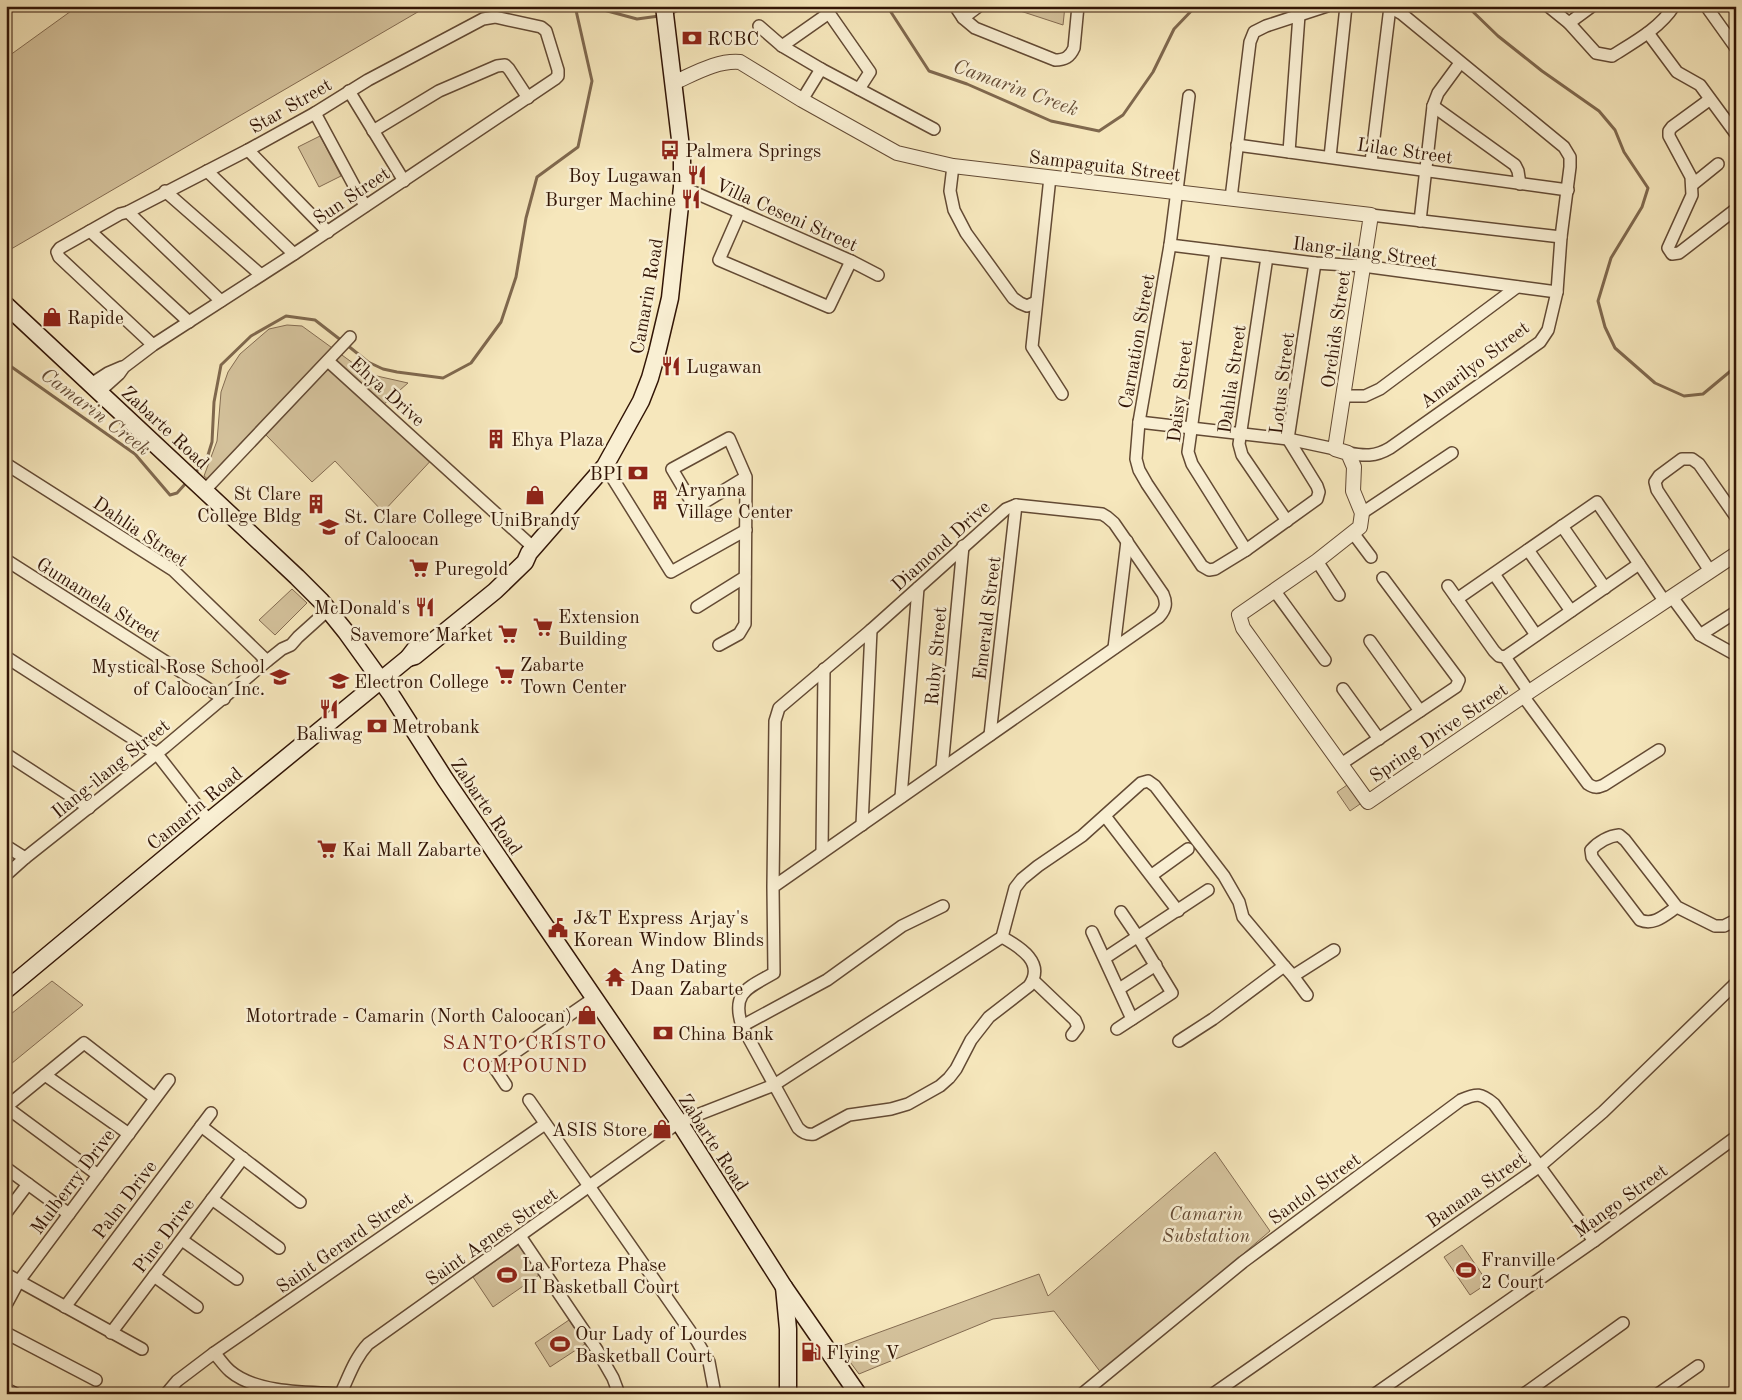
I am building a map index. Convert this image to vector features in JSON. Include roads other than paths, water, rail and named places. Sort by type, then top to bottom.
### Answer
[{"type":"main road","name":"Camarin Road","points":[[6,990],[380,680],[408,658],[415,656],[494,591],[525,562],[532,551],[605,466],[641,401],[655,361],[670,298],[682,187],[682,156],[664,6]]},
{"type":"main road","name":"Zabarte Road","points":[[6,305],[297,577],[328,610],[380,680],[445,779],[679,1122],[784,1287],[858,1394]]},
{"type":"main road","points":[[784,1287],[788,1329],[788,1394]]},
{"type":"street","points":[[955,6],[963,18],[975,28],[1048,58],[1062,60],[1072,53],[1074,48],[1078,6]]},
{"type":"street","points":[[963,18],[979,6]]},
{"type":"street","points":[[1231,198],[1250,42],[1254,32],[1266,26],[1327,6]]},
{"type":"street","points":[[1330,157],[1346,6]]},
{"type":"street","points":[[1548,6],[1569,23],[1596,53],[1612,56],[1648,33],[1668,16],[1674,6]]},
{"type":"street","points":[[1569,23],[1592,6]]},
{"type":"street","points":[[1706,6],[1736,48]]},
{"type":"street","points":[[1371,162],[1389,7]]},
{"type":"street","name":"Amarilyo Street","points":[[1140,422],[1288,439],[1367,456],[1380,454],[1540,342],[1548,330],[1557,292],[1570,158],[1564,147],[1402,14],[1389,7]]},
{"type":"street","points":[[782,46],[826,9],[870,72],[859,89]]},
{"type":"street","points":[[1289,152],[1299,15]]},
{"type":"street","name":"Star Street","points":[[153,344],[59,257],[57,252],[60,248],[120,214],[128,212],[248,150],[483,19],[495,17],[541,27],[546,31]]},
{"type":"street","points":[[759,26],[782,46],[820,69],[934,129]]},
{"type":"street","name":"Sun Street","points":[[95,388],[108,373],[124,367],[153,344],[328,232],[555,80],[558,76],[558,70],[546,31]]},
{"type":"street","points":[[1648,33],[1677,72],[1700,85],[1709,100],[1736,134]]},
{"type":"street","name":"Sampaguita Street","points":[[673,82],[723,62],[740,62],[802,100],[897,153],[953,166],[1561,237]]},
{"type":"street","points":[[1420,221],[1433,106],[1438,93],[1460,63]]},
{"type":"street","points":[[373,131],[440,91],[497,66],[505,65],[509,69],[528,98]]},
{"type":"street","points":[[802,100],[820,69]]},
{"type":"street","points":[[349,92],[404,181]]},
{"type":"street","name":"Carnation Street","points":[[1189,96],[1170,245],[1140,422],[1136,459],[1139,470],[1202,566],[1209,570],[1216,570],[1246,550]]},
{"type":"street","points":[[1709,100],[1672,127],[1670,131],[1669,136],[1690,176],[1692,195],[1668,248],[1672,254],[1680,253],[1736,209]]},
{"type":"street","points":[[1433,106],[1515,165],[1518,170],[1520,184]]},
{"type":"street","points":[[315,113],[365,206]]},
{"type":"street","name":"Lilac Street","points":[[1237,145],[1568,190]]},
{"type":"street","points":[[248,150],[328,232]]},
{"type":"street","points":[[1692,185],[1718,164]]},
{"type":"street","points":[[953,166],[950,191],[954,210],[966,233],[1013,298],[1027,306],[1036,302]]},
{"type":"street","points":[[207,171],[294,254]]},
{"type":"street","points":[[1050,177],[1032,347],[1062,394]]},
{"type":"street","name":"Villa Ceseni Street","points":[[682,187],[851,261],[878,275]]},
{"type":"street","points":[[165,192],[262,275]]},
{"type":"street","points":[[128,212],[221,301]]},
{"type":"street","points":[[740,212],[719,260],[829,307],[851,261]]},
{"type":"street","name":"Orchids Street","points":[[1362,513],[1353,491],[1354,467],[1341,451],[1344,396],[1371,215]]},
{"type":"street","points":[[90,230],[188,322]]},
{"type":"street","name":"Ilang-ilang Street","points":[[1170,245],[1315,263],[1363,266],[1557,292]]},
{"type":"street","name":"Daisy Street","points":[[1216,251],[1188,452],[1192,464],[1246,550]]},
{"type":"street","name":"Dahlia Street","points":[[1267,257],[1239,433],[1239,444],[1242,455],[1288,521]]},
{"type":"street","name":"Lotus Street","points":[[1288,521],[1316,499],[1319,492],[1288,439],[1315,263]]},
{"type":"street","points":[[1344,396],[1365,396],[1380,389],[1517,287]]},
{"type":"street","points":[[332,357],[350,337]]},
{"type":"street","name":"Ehya Drive","points":[[205,490],[332,357],[532,551]]},
{"type":"street","points":[[719,646],[739,634],[744,629],[745,624],[746,477],[729,438],[672,469],[695,508],[746,477]]},
{"type":"street","points":[[1371,558],[1353,533],[1360,527],[1362,513],[1452,453]]},
{"type":"street","points":[[1710,571],[1657,490],[1655,482],[1659,476],[1682,459],[1692,460],[1699,464],[1736,517]]},
{"type":"street","name":"Dahlia Street","points":[[6,464],[173,570],[267,661]]},
{"type":"street","points":[[605,466],[672,572],[746,530]]},
{"type":"street","points":[[1457,599],[1597,502],[1639,564],[1700,635],[1736,655]]},
{"type":"street","name":"Diamond Drive","points":[[1016,505],[1102,514],[1114,523],[1166,600],[1166,606],[1159,617],[772,887],[776,714],[783,703],[871,630],[1006,509],[1016,505]]},
{"type":"street","name":"Emerald Street","points":[[990,735],[1016,505]]},
{"type":"street","points":[[1246,550],[1288,521]]},
{"type":"street","points":[[1562,526],[1605,588]]},
{"type":"street","name":"Spring Drive Street","points":[[1353,533],[1317,561],[1239,615],[1243,628],[1368,802],[1736,554]]},
{"type":"street","points":[[1114,648],[1127,542]]},
{"type":"street","name":"Ruby Street","points":[[942,768],[963,546]]},
{"type":"street","points":[[1528,550],[1570,611]]},
{"type":"street","name":"Gumamela Street","points":[[6,560],[224,699]]},
{"type":"street","points":[[1317,561],[1339,595]]},
{"type":"street","points":[[1448,586],[1494,651],[1499,656],[1505,657],[1639,564]]},
{"type":"street","points":[[1494,574],[1536,635]]},
{"type":"street","points":[[697,607],[745,577]]},
{"type":"street","points":[[1341,764],[1456,687],[1459,680],[1383,578]]},
{"type":"street","points":[[901,797],[918,588]]},
{"type":"street","points":[[1274,590],[1325,660]]},
{"type":"street","name":"Ilang-ilang Street","points":[[6,875],[157,754],[267,661],[291,646],[298,637],[328,610]]},
{"type":"street","points":[[1700,635],[1736,612]]},
{"type":"street","points":[[862,825],[871,630]]},
{"type":"street","points":[[1370,641],[1420,711]]},
{"type":"street","points":[[6,657],[157,754],[170,770],[184,782],[211,819]]},
{"type":"street","points":[[1505,657],[1526,694],[1592,788],[1604,785],[1659,750]]},
{"type":"street","points":[[822,852],[824,669]]},
{"type":"street","points":[[1344,688],[1379,739]]},
{"type":"street","points":[[6,754],[89,808]]},
{"type":"street","points":[[772,887],[774,973],[744,990],[739,1000],[738,1014],[742,1026],[798,1128],[803,1133],[809,1135],[849,1115],[892,1109],[908,1104],[940,1086],[949,1078],[956,1069],[971,1040],[988,1017],[1029,986],[1034,980],[1035,973],[1028,956],[1020,947],[1002,937],[1016,888],[1022,879],[1038,866],[1082,836],[1141,782],[1148,781],[1155,786],[1224,876],[1239,902],[1243,917],[1307,995]]},
{"type":"street","points":[[1105,816],[1178,911]]},
{"type":"street","points":[[1677,907],[1652,922],[1646,923],[1640,920],[1592,857],[1591,850],[1595,845],[1612,835],[1619,835],[1625,840],[1677,907],[1715,926],[1724,926],[1736,920]]},
{"type":"street","points":[[6,846],[26,858]]},
{"type":"street","points":[[1152,875],[1188,849]]},
{"type":"street","points":[[1105,958],[1208,890]]},
{"type":"street","points":[[742,1026],[827,980],[902,926],[942,906]]},
{"type":"street","points":[[1117,1029],[1172,994],[1156,965],[1121,912]]},
{"type":"street","points":[[1092,932],[1132,1019]]},
{"type":"street","name":"Saint Agnes Street","points":[[341,1393],[361,1352],[368,1344],[679,1122],[774,1085],[1002,937]]},
{"type":"street","points":[[1293,976],[1334,950]]},
{"type":"street","points":[[1119,989],[1156,965]]},
{"type":"street","points":[[1179,1041],[1213,1019],[1284,966]]},
{"type":"street","points":[[1034,980],[1075,1020],[1078,1027],[1072,1035]]},
{"type":"street","name":"Banana Street","points":[[1213,1394],[1540,1166],[1603,1112],[1735,986]]},
{"type":"street","points":[[506,1085],[494,1068],[594,998]]},
{"type":"street","points":[[98,1175],[6,1107],[84,1042],[155,1098]]},
{"type":"street","points":[[45,1074],[129,1134]]},
{"type":"street","name":"Mulberry Drive","points":[[6,1305],[19,1281],[168,1080]]},
{"type":"street","name":"Santol Street","points":[[1082,1394],[1243,1262],[1461,1100],[1479,1094],[1487,1098],[1494,1104],[1540,1166]]},
{"type":"street","points":[[529,1100],[697,1340],[709,1362],[715,1394]]},
{"type":"street","name":"Palm Drive","points":[[65,1307],[211,1112]]},
{"type":"street","name":"Saint Gerard Street","points":[[166,1394],[177,1381],[214,1353],[546,1124]]},
{"type":"street","points":[[200,1126],[300,1202]]},
{"type":"street","name":"Mango Street","points":[[1375,1394],[1594,1241],[1736,1137]]},
{"type":"street","name":"Pine Drive","points":[[111,1333],[243,1158]]},
{"type":"street","points":[[1540,1166],[1594,1241]]},
{"type":"street","points":[[6,1168],[69,1214]]},
{"type":"street","points":[[6,1213],[28,1184]]},
{"type":"street","points":[[212,1199],[279,1248]]},
{"type":"street","points":[[520,1236],[597,1350],[613,1378],[619,1394]]},
{"type":"street","points":[[182,1240],[237,1279]]},
{"type":"street","points":[[6,1274],[142,1349]]},
{"type":"street","points":[[154,1276],[197,1307]]},
{"type":"street","points":[[1524,1394],[1623,1324]]},
{"type":"street","points":[[6,1333],[96,1380]]},
{"type":"street","points":[[214,1353],[231,1372],[265,1387],[313,1393],[349,1394]]},
{"type":"street","points":[[1658,1394],[1698,1366]]},
{"type":"street","points":[[6,1389],[16,1394]]},
{"type":"waterway","name":"Camarin Creek","points":[[347,345],[368,362],[383,369],[443,378],[471,363],[501,322],[516,277],[526,218],[537,177],[578,147],[592,81],[575,6]]},
{"type":"waterway","name":"Camarin Creek","points":[[589,6],[637,19],[659,16]]},
{"type":"waterway","name":"Camarin Creek","points":[[670,14],[688,6]]},
{"type":"waterway","name":"Camarin Creek","points":[[887,6],[929,71],[967,84],[1051,121],[1099,131],[1123,115],[1153,72],[1174,29],[1196,6]]},
{"type":"waterway","name":"Camarin Creek","points":[[1467,6],[1498,36],[1542,71],[1599,111],[1615,130],[1624,152],[1648,188],[1642,207],[1611,258],[1598,301],[1605,327],[1615,348],[1655,383],[1684,396],[1703,394],[1736,365]]},
{"type":"waterway","name":"Camarin Creek","points":[[197,471],[208,455],[212,442],[214,402],[221,365],[251,336],[286,316],[315,320],[342,341]]},
{"type":"waterway","name":"Camarin Creek","points":[[6,363],[135,454],[170,495],[177,493],[186,483]]},
{"type":"place","name":"RCBC","points":[[692,38]]},
{"type":"place","name":"Palmera Springs","points":[[670,150]]},
{"type":"place","name":"Boy Lugawan","points":[[697,175]]},
{"type":"place","name":"Burger Machine","points":[[691,199]]},
{"type":"place","name":"Rapide","points":[[52,317]]},
{"type":"place","name":"Lugawan","points":[[671,366]]},
{"type":"place","name":"Ehya Plaza","points":[[496,439]]},
{"type":"place","name":"BPI","points":[[638,473]]},
{"type":"place","name":"UniBrandy","points":[[535,495]]},
{"type":"place","name":"Aryanna Village Center","points":[[660,500]]},
{"type":"place","name":"St Clare College Bldg","points":[[316,504]]},
{"type":"place","name":"St. Clare College of Caloocan","points":[[329,527]]},
{"type":"place","name":"Puregold","points":[[419,568]]},
{"type":"place","name":"McDonald's","points":[[425,607]]},
{"type":"place","name":"Extension Building","points":[[543,627]]},
{"type":"place","name":"Savemore Market","points":[[508,634]]},
{"type":"place","name":"Zabarte Town Center","points":[[505,675]]},
{"type":"place","name":"Mystical Rose School of Caloocan Inc.","points":[[280,677]]},
{"type":"place","name":"Electron College","points":[[339,681]]},
{"type":"place","name":"Baliwag","points":[[329,709]]},
{"type":"place","name":"Metrobank","points":[[377,726]]},
{"type":"place","name":"Kai Mall Zabarte","points":[[327,849]]},
{"type":"place","name":"J&T Express Arjay's Korean Window Blinds","points":[[558,928]]},
{"type":"place","name":"Ang Dating Daan Zabarte","points":[[615,977]]},
{"type":"place","name":"Motortrade - Camarin (North Caloocan)","points":[[587,1015]]},
{"type":"place","name":"China Bank","points":[[663,1033]]},
{"type":"place","name":"ASIS Store","points":[[662,1129]]},
{"type":"place","name":"Franville 2 Court","points":[[1466,1270]]},
{"type":"place","name":"La Forteza Phase II Basketball Court","points":[[507,1275]]},
{"type":"place","name":"Our Lady of Lourdes Basketball Court","points":[[560,1344]]},
{"type":"place","name":"Flying V","points":[[811,1352]]},
{"type":"district","name":"SANTO CRISTO COMPOUND","points":[[525,1054]]},
{"type":"park label","name":"Camarin Substation","points":[[1206,1224]]}]
